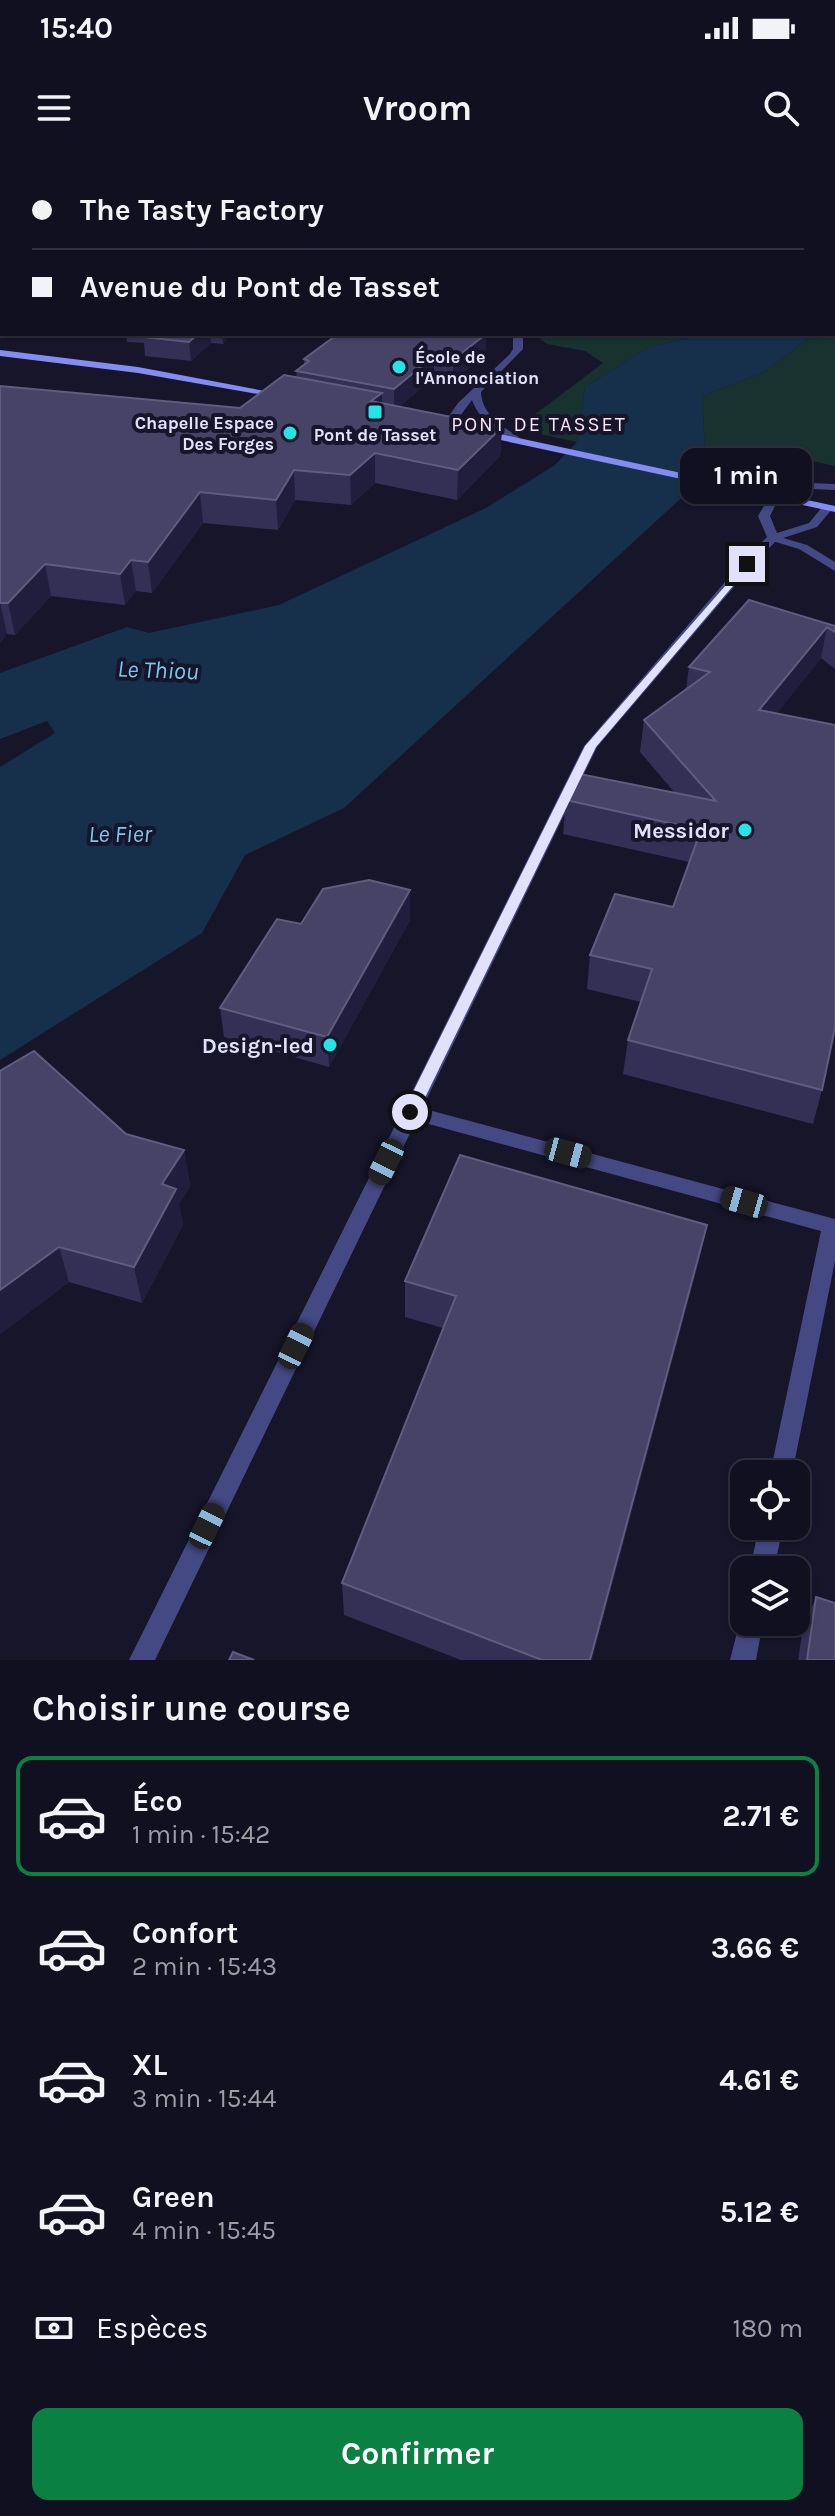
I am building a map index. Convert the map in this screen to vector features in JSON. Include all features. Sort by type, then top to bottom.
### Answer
[{"type":"main road","points":[[0,353],[151,372],[287,396]]},
{"type":"main road","points":[[434,424],[831,508]]},
{"type":"street","points":[[457,428],[476,390],[518,349],[518,336]]},
{"type":"street","points":[[476,390],[475,401],[479,410],[516,440]]},
{"type":"street","points":[[773,538],[764,516],[775,496],[786,485],[835,487]]},
{"type":"street","points":[[142,1660],[591,746],[733,579],[773,538],[813,525],[831,508]]},
{"type":"street","points":[[773,538],[803,547],[835,567]]},
{"type":"street","points":[[410,1112],[833,1226],[784,1460]]},
{"type":"street","points":[[743,1660],[748,1636]]},
{"type":"green space","points":[[537,336],[696,336],[649,347],[585,387],[577,442],[531,432],[534,415],[603,363],[585,351],[547,344]]},
{"type":"green space","points":[[812,336],[835,336],[835,466],[803,459],[706,466],[702,396],[764,372]]},
{"type":"water","name":"Le Fier","points":[[696,336],[812,336],[764,372],[702,396],[706,466],[691,489],[344,808],[245,855],[202,933],[0,1060],[0,767],[55,733],[47,721],[0,739],[0,673],[127,627],[149,633],[279,605],[486,508],[555,465],[577,442],[585,387],[649,347]]},
{"type":"building","points":[[144,336],[196,336],[189,342]]},
{"type":"building","points":[[335,336],[483,336],[453,360],[434,356],[394,389],[296,371],[309,361],[304,359]]},
{"type":"building","points":[[284,375],[382,393],[371,401],[502,427],[458,470],[375,453],[350,475],[294,470],[276,500],[200,492],[148,562],[131,560],[120,574],[45,564],[8,603],[0,603],[0,386],[240,408]]},
{"type":"building","points":[[749,600],[835,626],[835,632],[827,627],[759,710],[835,725],[835,1028],[822,1090],[628,1040],[652,969],[590,955],[615,894],[673,907],[701,830],[566,800],[575,773],[716,801],[644,720],[710,672],[689,667]]},
{"type":"building","points":[[369,880],[410,890],[327,1037],[220,1008],[277,919],[301,924],[323,889]]},
{"type":"building","points":[[34,1051],[126,1134],[184,1150],[162,1184],[176,1189],[134,1267],[59,1247],[0,1290],[0,1071]]},
{"type":"building","points":[[460,1155],[707,1225],[590,1660],[542,1660],[342,1583],[456,1296],[405,1281]]},
{"type":"building","points":[[816,1597],[835,1603],[835,1660],[807,1660]]},
{"type":"building","points":[[233,1652],[254,1660],[229,1660]]},
{"type":"place","name":"École de l'Annonciation","points":[[399,367]]},
{"type":"place","name":"Pont de Tasset","points":[[375,412]]},
{"type":"place","name":"Chapelle Espace Des Forges","points":[[290,433]]},
{"type":"place","name":"Messidor","points":[[745,830]]},
{"type":"place","name":"Design-led","points":[[330,1045]]},
{"type":"district","name":"PONT DE TASSET","points":[[539,424]]},
{"type":"route","points":[[410,1112],[591,746],[747,564]]},
{"type":"water label","name":"Le Thiou","points":[[158,670]]}]
